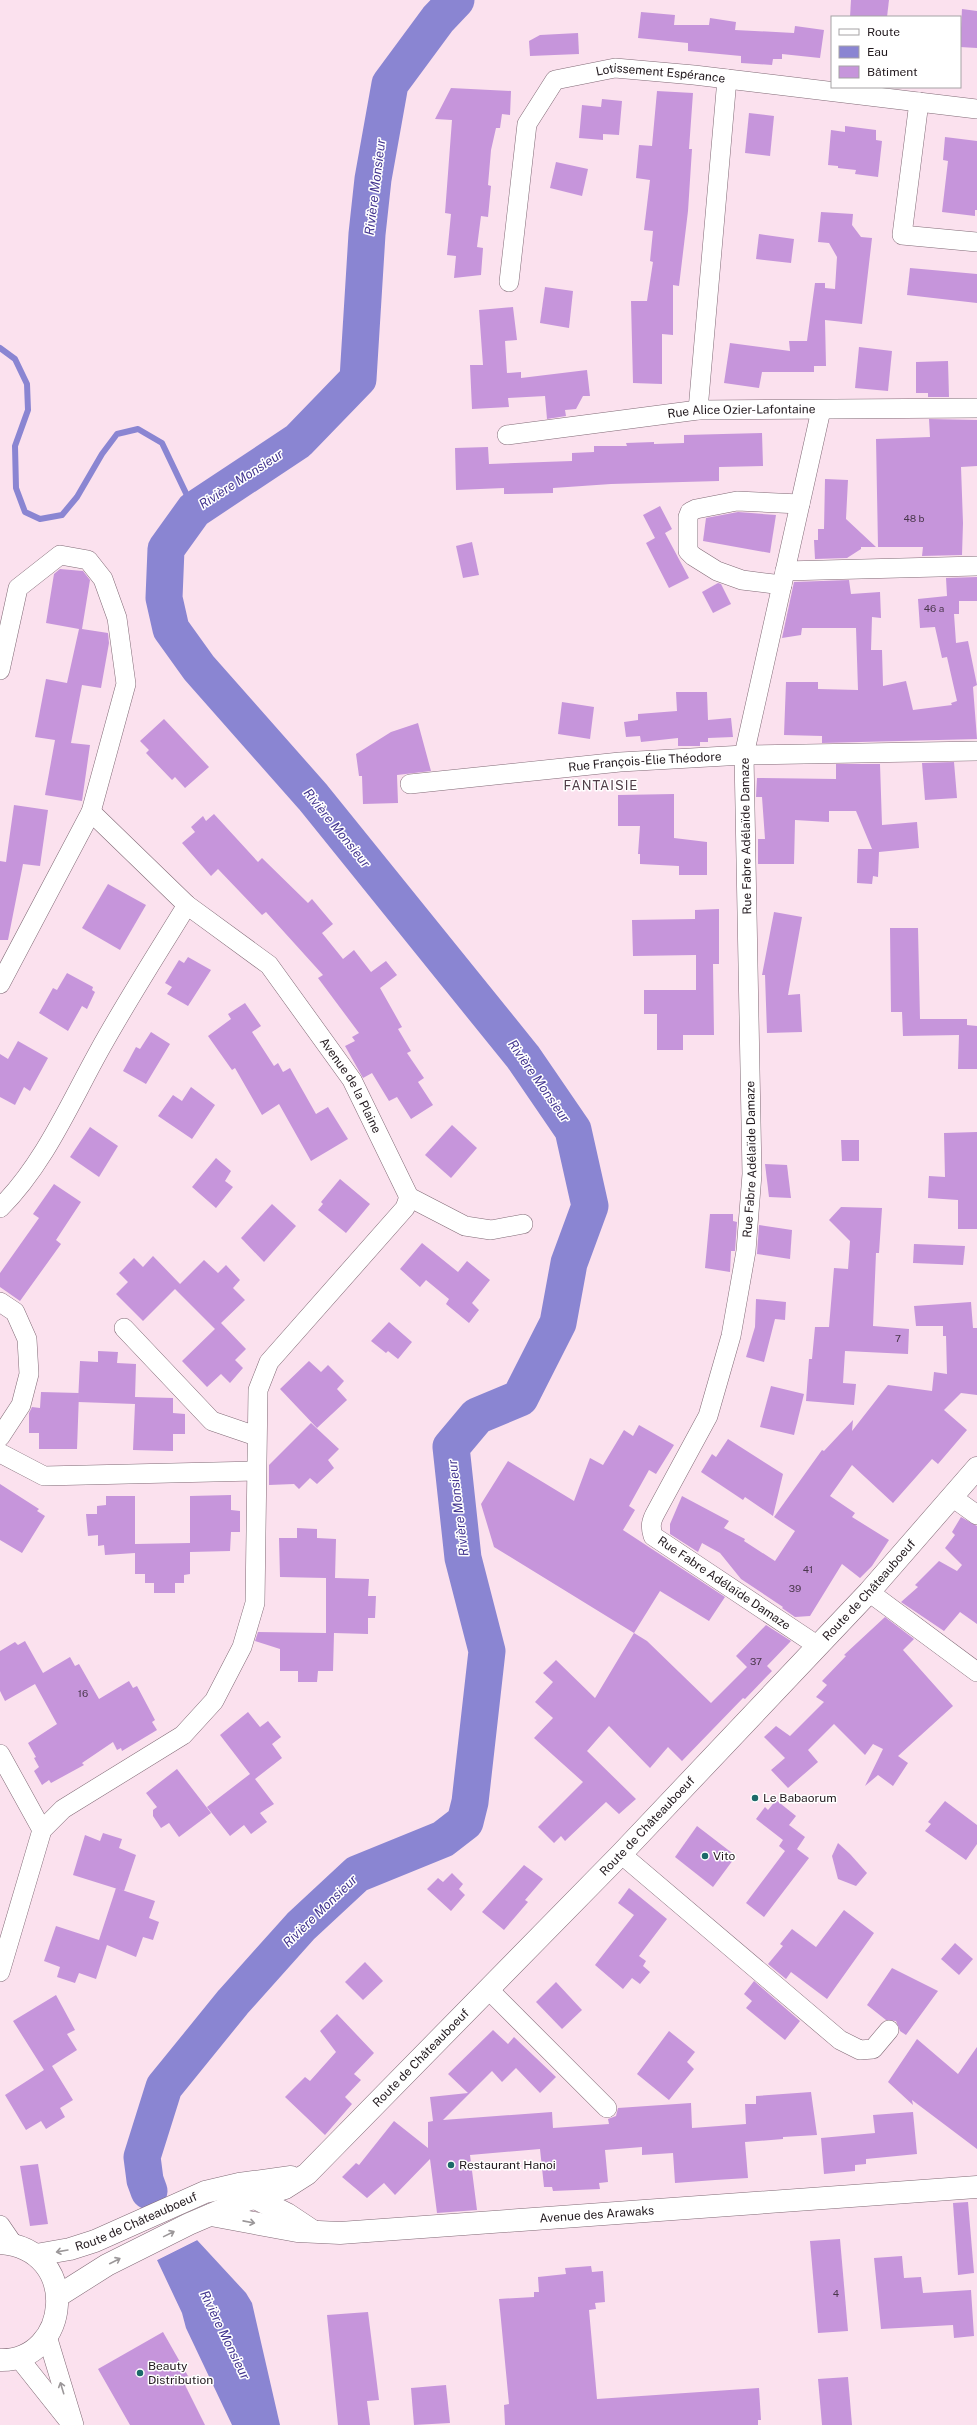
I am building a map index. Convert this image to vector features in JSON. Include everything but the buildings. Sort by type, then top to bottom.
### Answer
[{"type":"main road","name":"Route de Châteauboeuf","points":[[58,2296],[107,2265],[189,2224],[238,2203],[258,2198],[285,2188],[306,2174],[489,1990],[621,1854],[688,1780],[869,1592],[977,1468]]},
{"type":"main road","name":"Route de Châteauboeuf","points":[[36,2255],[70,2249],[138,2222],[205,2192],[306,2174]]},
{"type":"main road","points":[[228,2187],[258,2198],[287,2214],[314,2232]]},
{"type":"main road","name":"Avenue des Arawaks","points":[[211,2215],[297,2231],[340,2233],[977,2187]]},
{"type":"main road","points":[[6,2244],[36,2255],[47,2267],[54,2280],[58,2296],[58,2310],[54,2324],[47,2336],[34,2349],[9,2358]]},
{"type":"street","name":"Lotissement Espérance","points":[[509,282],[527,124],[555,80],[616,68],[727,79],[977,109]]},
{"type":"street","points":[[698,410],[727,79]]},
{"type":"street","points":[[919,102],[902,236],[977,242]]},
{"type":"street","name":"Rue Alice Ozier-Lafontaine","points":[[507,435],[698,410],[977,408]]},
{"type":"street","name":"Rue Fabre Adélaïde Damaze","points":[[818,1646],[653,1536],[651,1529],[656,1512],[708,1416],[731,1336],[746,1250],[752,1174],[744,755],[821,410]]},
{"type":"street","points":[[800,504],[737,501],[696,509],[690,512],[688,517],[688,551],[693,556],[717,571],[742,580],[977,566]]},
{"type":"street","points":[[0,670],[18,588],[60,555],[88,560],[103,579],[117,618],[126,684],[91,812],[0,984]]},
{"type":"street","name":"Rue François-Élie Théodore","points":[[410,784],[620,762],[744,755],[977,751]]},
{"type":"street","name":"Avenue de la Plaine","points":[[91,812],[187,905],[269,964],[352,1080],[409,1197]]},
{"type":"street","points":[[0,1208],[14,1194],[45,1151],[99,1050],[187,905]]},
{"type":"street","points":[[0,1972],[42,1830],[63,1808],[183,1735],[214,1701],[242,1647],[255,1603],[256,1436],[258,1390],[269,1362],[404,1208],[409,1197],[465,1226],[491,1230],[523,1224]]},
{"type":"street","points":[[0,1302],[14,1312],[27,1339],[29,1374],[21,1405],[0,1437]]},
{"type":"street","points":[[124,1328],[212,1421],[256,1436]]},
{"type":"street","points":[[0,1453],[44,1476],[256,1471]]},
{"type":"street","points":[[952,1498],[977,1515]]},
{"type":"street","points":[[869,1592],[977,1672]]},
{"type":"street","points":[[0,1754],[42,1830]]},
{"type":"street","points":[[621,1854],[840,2040],[860,2050],[873,2049],[889,2030]]},
{"type":"street","points":[[489,1990],[607,2108]]},
{"type":"street","points":[[0,2225],[6,2244]]},
{"type":"street","points":[[47,2336],[73,2425]]},
{"type":"street","points":[[9,2358],[73,2425]]},
{"type":"water","points":[[197,2240],[246,2293],[252,2303],[280,2425],[232,2425],[186,2328],[182,2313],[157,2260]]},
{"type":"pier","points":[[196,2238],[197,2240],[157,2260],[156,2258]]},
{"type":"waterway","name":"Rivière Monsieur","points":[[149,2191],[145,2180],[142,2157],[164,2087],[233,2002],[301,1926],[357,1874],[443,1839],[465,1822],[470,1802],[487,1651],[463,1558],[451,1447],[477,1416],[520,1398],[558,1323],[569,1263],[590,1206],[573,1130],[523,1057],[313,797],[199,668],[171,629],[164,598],[166,549],[194,510],[298,441],[358,379],[367,234],[373,179],[390,84],[438,19],[456,0]]},
{"type":"waterway","points":[[0,348],[15,359],[27,384],[28,410],[15,446],[16,488],[25,512],[40,519],[62,515],[77,497],[102,454],[117,434],[138,429],[162,443],[194,510]]},
{"type":"place","name":"Le Babaorum","points":[[755,1798]]},
{"type":"place","name":"Vito","points":[[705,1856]]},
{"type":"place","name":"Restaurant Hanoi","points":[[451,2165]]},
{"type":"place","name":"Beauty Distribution","points":[[140,2373]]},
{"type":"district","name":"FANTAISIE","points":[[601,785]]}]
